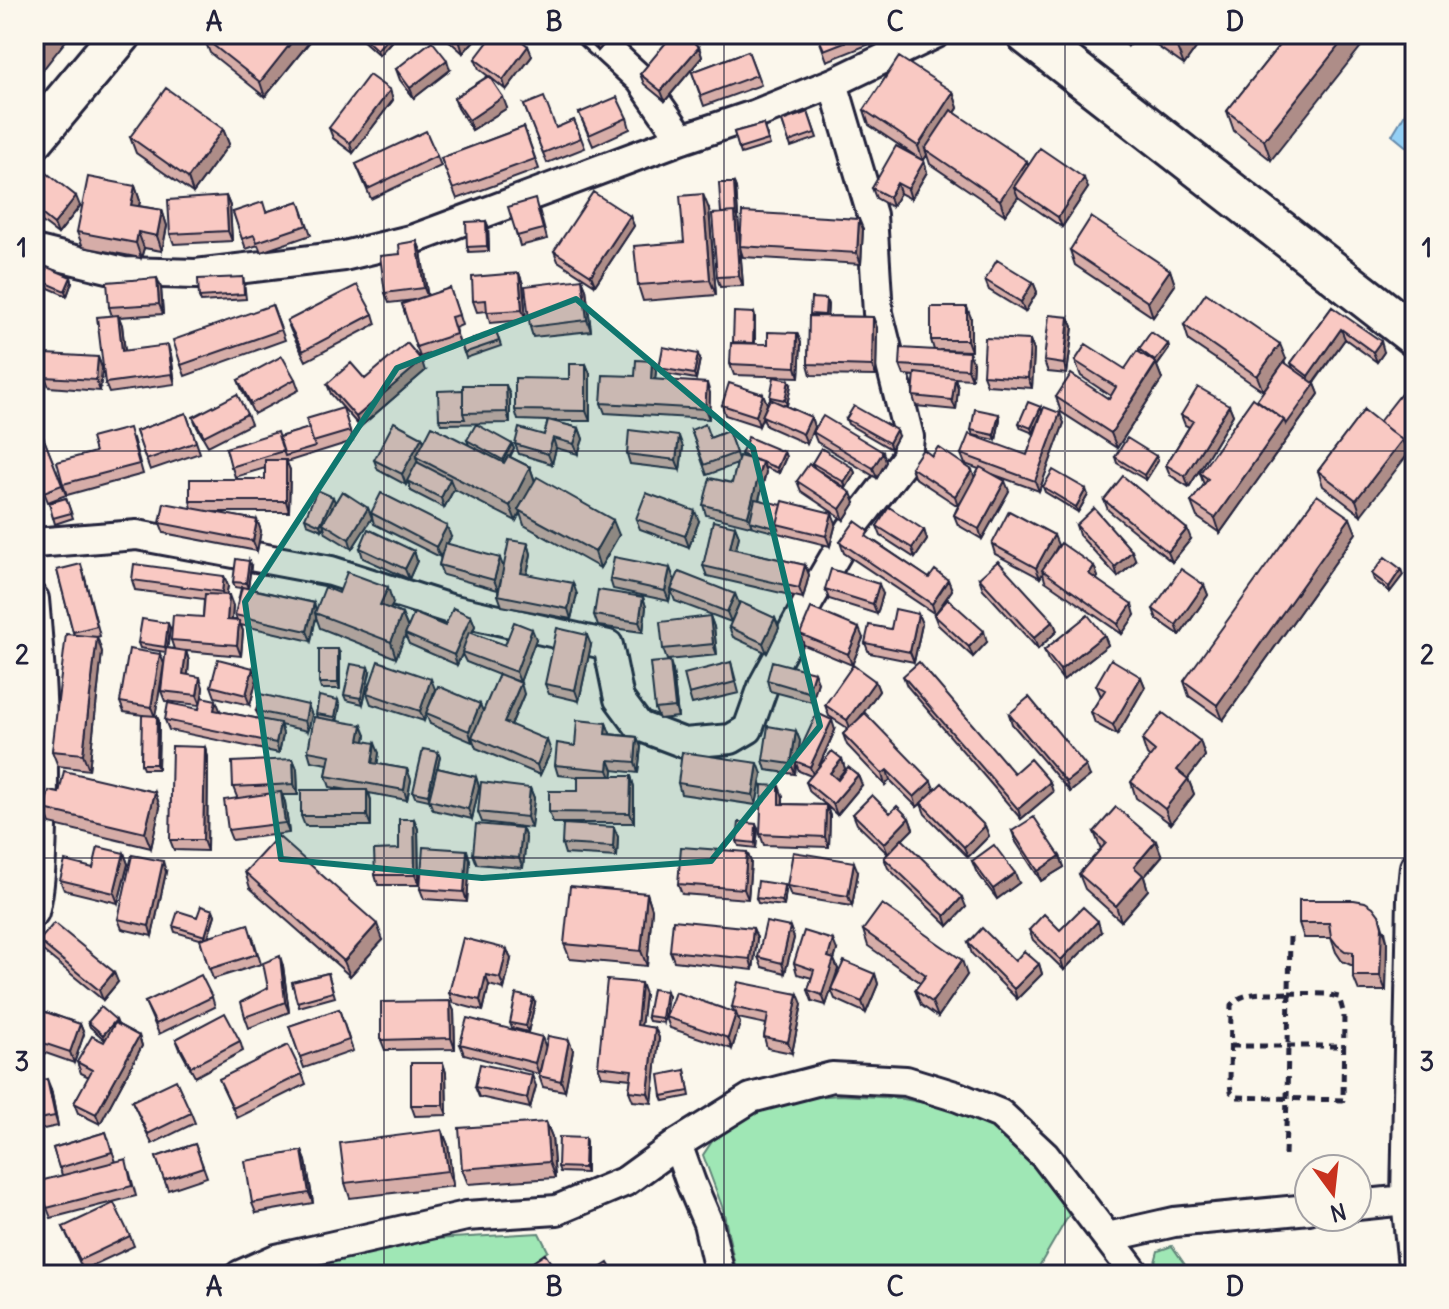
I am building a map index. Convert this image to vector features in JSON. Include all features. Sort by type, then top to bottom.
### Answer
[{"type":"street","points":[[34,138],[121,34]]},
{"type":"street","points":[[591,34],[641,80],[682,139]]},
{"type":"street","points":[[34,250],[124,272],[196,274],[344,256],[414,239],[754,115],[833,83],[935,34]]},
{"type":"street","points":[[1027,34],[1415,336]]},
{"type":"street","points":[[34,543],[137,535],[331,571],[450,609],[608,645],[619,699],[639,726],[684,743],[731,739],[748,729],[764,684],[851,529],[907,457],[909,437],[878,313],[872,215],[833,83]]},
{"type":"street","points":[[34,599],[43,786],[39,892],[34,912]]},
{"type":"street","points":[[1414,1275],[1406,1200],[1415,867]]},
{"type":"street","points":[[240,1275],[276,1259],[466,1216],[557,1210],[626,1181],[677,1144],[751,1098],[832,1077],[906,1081],[1000,1114],[1045,1156],[1136,1275]]},
{"type":"street","points":[[677,1144],[708,1223],[720,1275]]},
{"type":"street","points":[[1373,1203],[1406,1200]]},
{"type":"street","points":[[1108,1237],[1174,1222],[1293,1211]]},
{"type":"path","points":[[1285,1155],[1290,937]]},
{"type":"path","points":[[1289,993],[1339,997],[1344,1015],[1343,1100],[1237,1097],[1231,1092],[1231,1005],[1237,998],[1248,994],[1289,993]]},
{"type":"path","points":[[1231,1046],[1343,1046]]},
{"type":"highlighted area","points":[[576,299],[753,448],[820,726],[711,861],[482,878],[281,859],[245,602],[397,368]]},
{"type":"green space","points":[[839,1095],[898,1098],[951,1108],[996,1127],[1039,1164],[1069,1215],[1034,1275],[737,1275],[723,1209],[703,1155],[717,1134],[751,1113],[793,1099]]},
{"type":"green space","points":[[539,1233],[548,1251],[516,1275],[267,1275],[416,1240]]},
{"type":"green space","points":[[1172,1246],[1192,1275],[1155,1275],[1158,1251]]},
{"type":"water","points":[[1415,97],[1415,154],[1392,135]]},
{"type":"building","points":[[34,34],[48,34],[34,52]]},
{"type":"building","points":[[208,34],[298,34],[260,82],[204,38]]},
{"type":"building","points":[[360,34],[391,34],[377,50]]},
{"type":"building","points":[[449,34],[467,34],[460,43]]},
{"type":"building","points":[[494,34],[513,34],[528,46],[503,80],[475,59]]},
{"type":"building","points":[[673,34],[683,34],[699,47],[661,91],[640,74]]},
{"type":"building","points":[[817,34],[865,34],[824,50]]},
{"type":"building","points":[[1161,34],[1185,34],[1176,45]]},
{"type":"building","points":[[1288,34],[1348,34],[1264,140],[1227,111]]},
{"type":"building","points":[[432,41],[447,60],[410,88],[396,69]]},
{"type":"building","points":[[748,51],[757,75],[701,96],[692,72]]},
{"type":"building","points":[[899,57],[953,92],[918,146],[864,110]]},
{"type":"building","points":[[369,75],[390,90],[350,143],[329,128]]},
{"type":"building","points":[[489,76],[503,97],[469,120],[454,98]]},
{"type":"building","points":[[166,88],[223,129],[188,178],[130,137]]},
{"type":"building","points":[[544,97],[556,128],[574,120],[581,138],[543,153],[524,105]]},
{"type":"building","points":[[617,97],[627,118],[589,135],[579,113]]},
{"type":"building","points":[[951,110],[1027,161],[1000,200],[925,149]]},
{"type":"building","points":[[808,112],[815,133],[789,142],[782,121]]},
{"type":"building","points":[[763,124],[768,140],[739,149],[734,132]]},
{"type":"building","points":[[524,127],[535,159],[453,189],[441,158]]},
{"type":"building","points":[[426,131],[437,156],[368,189],[356,164]]},
{"type":"building","points":[[896,146],[924,161],[908,189],[897,183],[889,197],[872,188]]},
{"type":"building","points":[[1040,148],[1084,178],[1058,217],[1014,187]]},
{"type":"building","points":[[34,163],[76,196],[54,224],[34,208]]},
{"type":"building","points":[[88,177],[135,186],[131,205],[162,210],[157,236],[138,232],[136,243],[77,232]]},
{"type":"building","points":[[719,183],[734,183],[736,217],[735,212],[721,213]]},
{"type":"building","points":[[593,192],[630,216],[591,275],[554,251]]},
{"type":"building","points":[[703,194],[710,280],[638,285],[634,246],[684,242],[680,196]]},
{"type":"building","points":[[226,196],[228,231],[170,234],[168,200]]},
{"type":"building","points":[[535,199],[543,229],[517,236],[508,207]]},
{"type":"building","points":[[299,201],[307,225],[257,242],[254,235],[242,239],[233,212],[263,202],[266,212]]},
{"type":"building","points":[[735,212],[739,276],[717,277],[712,214]]},
{"type":"building","points":[[742,212],[859,219],[857,253],[740,246]]},
{"type":"building","points":[[1091,217],[1170,270],[1148,302],[1070,250]]},
{"type":"building","points":[[486,221],[487,246],[467,247],[466,222]]},
{"type":"building","points":[[417,241],[424,288],[385,293],[380,256],[400,254],[399,244]]},
{"type":"building","points":[[997,260],[1033,282],[1021,302],[985,280]]},
{"type":"building","points":[[47,267],[71,277],[65,291],[42,281]]},
{"type":"building","points":[[519,273],[522,310],[487,312],[486,300],[473,301],[472,277]]},
{"type":"building","points":[[243,277],[244,294],[199,297],[198,279]]},
{"type":"building","points":[[34,278],[42,281],[34,302]]},
{"type":"building","points":[[157,278],[159,304],[109,307],[107,282]]},
{"type":"building","points":[[582,279],[587,320],[530,327],[525,286]]},
{"type":"building","points":[[357,285],[373,314],[303,351],[287,321]]},
{"type":"building","points":[[450,288],[459,315],[451,317],[456,334],[416,347],[402,304]]},
{"type":"building","points":[[1206,293],[1280,344],[1257,376],[1184,325]]},
{"type":"building","points":[[811,298],[826,299],[825,315],[810,314]]},
{"type":"building","points":[[272,305],[281,330],[181,365],[173,340]]},
{"type":"building","points":[[931,307],[967,307],[967,340],[931,340]]},
{"type":"building","points":[[1332,307],[1381,341],[1373,352],[1341,329],[1308,376],[1291,363]]},
{"type":"building","points":[[734,312],[754,313],[753,343],[733,342]]},
{"type":"building","points":[[118,315],[122,351],[168,345],[172,374],[105,383],[97,317]]},
{"type":"building","points":[[1049,315],[1069,317],[1064,364],[1044,361]]},
{"type":"building","points":[[809,316],[873,317],[872,366],[808,364]]},
{"type":"building","points":[[496,331],[499,341],[464,353],[461,343]]},
{"type":"building","points":[[768,332],[797,333],[796,367],[730,364],[731,343],[768,344]]},
{"type":"building","points":[[1151,332],[1168,344],[1155,361],[1139,349]]},
{"type":"building","points":[[985,338],[1030,340],[1028,378],[983,375]]},
{"type":"building","points":[[407,343],[422,361],[356,417],[327,384],[351,363],[365,379]]},
{"type":"building","points":[[1086,344],[1125,369],[1137,351],[1156,363],[1111,433],[1056,397],[1071,374],[1109,399],[1116,387],[1075,361]]},
{"type":"building","points":[[663,347],[698,354],[694,374],[659,368]]},
{"type":"building","points":[[901,348],[969,352],[968,369],[900,365]]},
{"type":"building","points":[[34,354],[41,372],[34,374]]},
{"type":"building","points":[[46,354],[98,357],[96,380],[45,377]]},
{"type":"building","points":[[282,356],[295,379],[251,404],[238,380]]},
{"type":"building","points":[[636,360],[652,361],[651,379],[707,383],[705,409],[601,403],[603,375],[635,376]]},
{"type":"building","points":[[1284,362],[1315,384],[1286,425],[1284,420],[1257,400]]},
{"type":"building","points":[[569,364],[586,364],[586,411],[515,410],[515,378],[569,379]]},
{"type":"building","points":[[915,373],[955,378],[952,400],[913,396]]},
{"type":"building","points":[[1415,376],[1415,430],[1404,444],[1379,422]]},
{"type":"building","points":[[774,377],[789,380],[785,400],[770,397]]},
{"type":"building","points":[[729,383],[763,394],[756,416],[722,405]]},
{"type":"building","points":[[463,385],[506,385],[507,412],[463,413]]},
{"type":"building","points":[[1198,387],[1229,405],[1185,476],[1166,465],[1193,421],[1181,415]]},
{"type":"building","points":[[463,390],[465,419],[439,419],[438,391]]},
{"type":"building","points":[[237,394],[247,414],[204,436],[193,417]]},
{"type":"building","points":[[1253,398],[1284,420],[1215,518],[1191,502],[1208,479],[1200,473]]},
{"type":"building","points":[[770,399],[811,417],[803,434],[762,416]]},
{"type":"building","points":[[1028,402],[1041,407],[1031,428],[1019,423]]},
{"type":"building","points":[[854,406],[896,430],[889,443],[846,419]]},
{"type":"building","points":[[1044,407],[1060,413],[1035,481],[961,454],[969,434],[1027,455]]},
{"type":"building","points":[[343,408],[350,431],[313,442],[306,419]]},
{"type":"building","points":[[975,409],[999,414],[994,435],[971,430]]},
{"type":"building","points":[[1364,410],[1402,440],[1356,500],[1318,471]]},
{"type":"building","points":[[186,413],[196,442],[146,460],[136,431]]},
{"type":"building","points":[[34,414],[62,485],[44,492],[34,466]]},
{"type":"building","points":[[823,416],[883,452],[873,468],[813,432]]},
{"type":"building","points":[[548,420],[579,428],[574,444],[553,438],[548,454],[515,444],[519,428],[544,435]]},
{"type":"building","points":[[394,422],[422,437],[402,474],[374,460]]},
{"type":"building","points":[[476,424],[512,444],[503,460],[467,440]]},
{"type":"building","points":[[705,424],[710,438],[728,431],[736,453],[704,465],[691,430]]},
{"type":"building","points":[[432,426],[504,463],[508,456],[530,467],[510,506],[416,457]]},
{"type":"building","points":[[129,428],[139,464],[63,484],[57,462],[95,452],[91,438]]},
{"type":"building","points":[[309,428],[315,447],[285,456],[279,437]]},
{"type":"building","points":[[629,430],[679,436],[676,460],[627,454]]},
{"type":"building","points":[[277,432],[283,451],[231,467],[226,448]]},
{"type":"building","points":[[748,437],[784,452],[777,468],[741,454]]},
{"type":"building","points":[[1127,438],[1156,456],[1144,475],[1115,457]]},
{"type":"building","points":[[938,447],[972,470],[955,496],[911,467],[923,449],[932,456]]},
{"type":"building","points":[[821,448],[853,468],[844,482],[812,463]]},
{"type":"building","points":[[739,456],[762,462],[748,516],[703,505],[710,478],[732,483]]},
{"type":"building","points":[[265,460],[286,460],[286,501],[190,501],[190,479],[265,479]]},
{"type":"building","points":[[417,462],[450,479],[441,498],[407,481]]},
{"type":"building","points":[[809,464],[851,493],[840,509],[797,481]]},
{"type":"building","points":[[980,467],[1005,481],[979,529],[954,515]]},
{"type":"building","points":[[1053,470],[1086,489],[1076,507],[1043,487]]},
{"type":"building","points":[[1123,476],[1187,529],[1168,552],[1104,500]]},
{"type":"building","points":[[537,477],[613,520],[595,552],[518,510]]},
{"type":"building","points":[[317,490],[333,497],[320,525],[305,518]]},
{"type":"building","points":[[342,491],[368,508],[349,539],[323,523]]},
{"type":"building","points":[[381,493],[447,526],[436,547],[371,513]]},
{"type":"building","points":[[646,493],[695,511],[685,536],[636,519]]},
{"type":"building","points":[[1317,495],[1350,518],[1217,705],[1184,681]]},
{"type":"building","points":[[66,498],[71,513],[53,518],[49,503]]},
{"type":"building","points":[[755,499],[782,505],[777,524],[779,529],[750,521]]},
{"type":"building","points":[[783,501],[832,513],[826,536],[777,524]]},
{"type":"building","points":[[164,503],[257,520],[253,541],[160,523]]},
{"type":"building","points":[[889,507],[924,530],[912,548],[877,526]]},
{"type":"building","points":[[1094,508],[1132,551],[1115,567],[1076,525]]},
{"type":"building","points":[[1009,511],[1054,535],[1036,568],[992,544]]},
{"type":"building","points":[[713,521],[735,526],[730,548],[805,565],[799,588],[703,566]]},
{"type":"building","points":[[855,521],[869,531],[866,536],[929,578],[935,570],[948,580],[932,604],[840,542]]},
{"type":"building","points":[[368,529],[414,551],[405,569],[360,548]]},
{"type":"building","points":[[509,540],[528,543],[521,573],[573,583],[568,609],[498,595]]},
{"type":"building","points":[[445,543],[500,558],[494,580],[439,565]]},
{"type":"building","points":[[1061,543],[1094,566],[1089,574],[1132,604],[1118,624],[1042,570]]},
{"type":"building","points":[[614,557],[670,568],[665,591],[610,579]]},
{"type":"building","points":[[1385,557],[1401,569],[1389,587],[1372,574]]},
{"type":"building","points":[[236,559],[249,561],[246,583],[233,582]]},
{"type":"building","points":[[998,561],[1053,621],[1034,638],[979,578]]},
{"type":"building","points":[[81,564],[97,626],[73,632],[57,570]]},
{"type":"building","points":[[134,564],[224,576],[222,592],[132,580]]},
{"type":"building","points":[[831,569],[879,584],[873,604],[825,589]]},
{"type":"building","points":[[1181,569],[1204,585],[1176,625],[1153,609]]},
{"type":"building","points":[[347,572],[388,587],[380,605],[402,614],[391,642],[315,613],[325,587],[339,593]]},
{"type":"building","points":[[679,572],[735,594],[727,612],[671,590]]},
{"type":"building","points":[[242,587],[314,603],[307,631],[235,615]]},
{"type":"building","points":[[598,590],[643,597],[639,622],[594,615]]},
{"type":"building","points":[[205,594],[229,595],[227,620],[239,621],[237,645],[171,640],[173,615],[203,617]]},
{"type":"building","points":[[948,599],[984,631],[969,647],[934,615]]},
{"type":"building","points":[[740,602],[775,618],[763,643],[729,627]]},
{"type":"building","points":[[453,608],[471,616],[454,655],[405,634],[414,613],[445,626]]},
{"type":"building","points":[[811,608],[859,628],[848,654],[800,634]]},
{"type":"building","points":[[895,609],[918,614],[910,652],[865,643],[869,625],[891,629]]},
{"type":"building","points":[[1088,615],[1104,635],[1060,670],[1044,650]]},
{"type":"building","points":[[710,616],[713,644],[663,649],[660,622]]},
{"type":"building","points":[[142,619],[168,623],[165,647],[138,643]]},
{"type":"building","points":[[514,622],[532,629],[516,672],[462,652],[469,632],[505,645]]},
{"type":"building","points":[[557,628],[587,635],[575,690],[545,684]]},
{"type":"building","points":[[66,634],[97,637],[83,754],[52,751]]},
{"type":"building","points":[[166,648],[186,651],[183,674],[200,677],[197,695],[161,691]]},
{"type":"building","points":[[129,649],[160,654],[151,707],[120,702]]},
{"type":"building","points":[[319,649],[338,649],[338,683],[319,683]]},
{"type":"building","points":[[218,659],[253,668],[246,695],[211,686]]},
{"type":"building","points":[[1111,659],[1141,677],[1113,725],[1091,712],[1105,690],[1096,685]]},
{"type":"building","points":[[378,661],[431,679],[420,711],[367,693]]},
{"type":"building","points":[[670,661],[675,707],[655,709],[650,663]]},
{"type":"building","points":[[772,661],[814,672],[808,692],[767,680]]},
{"type":"building","points":[[731,662],[735,682],[689,694],[684,674]]},
{"type":"building","points":[[919,662],[1014,773],[1030,759],[1050,782],[1018,809],[903,676]]},
{"type":"building","points":[[351,664],[368,667],[361,698],[344,695]]},
{"type":"building","points":[[853,665],[875,681],[847,720],[825,705]]},
{"type":"building","points":[[499,674],[521,683],[504,722],[547,740],[537,765],[472,737]]},
{"type":"building","points":[[438,686],[480,704],[469,731],[426,713]]},
{"type":"building","points":[[260,694],[308,705],[305,721],[256,711]]},
{"type":"building","points":[[319,696],[338,700],[335,717],[316,714]]},
{"type":"building","points":[[202,697],[216,700],[214,710],[280,723],[276,743],[165,720],[168,703],[199,709]]},
{"type":"building","points":[[1029,697],[1086,766],[1066,782],[1009,714]]},
{"type":"building","points":[[817,713],[832,720],[810,767],[795,761]]},
{"type":"building","points":[[865,713],[931,781],[914,797],[887,770],[882,774],[843,734]]},
{"type":"building","points":[[1163,713],[1200,741],[1177,770],[1188,779],[1165,809],[1131,782],[1155,751],[1142,740]]},
{"type":"building","points":[[142,715],[157,716],[156,764],[141,764]]},
{"type":"building","points":[[314,717],[362,725],[359,740],[375,743],[372,763],[407,769],[404,790],[326,776],[330,755],[308,751]]},
{"type":"building","points":[[577,720],[606,723],[605,734],[637,737],[635,762],[609,760],[608,770],[555,765],[557,743],[575,746]]},
{"type":"building","points":[[768,726],[796,731],[791,764],[763,760]]},
{"type":"building","points":[[172,746],[205,747],[203,840],[170,840]]},
{"type":"building","points":[[423,749],[438,752],[428,795],[413,792]]},
{"type":"building","points":[[832,751],[842,759],[830,773],[838,780],[848,767],[858,775],[833,804],[806,782]]},
{"type":"building","points":[[682,752],[758,763],[753,795],[678,783]]},
{"type":"building","points":[[293,759],[294,784],[233,787],[232,762]]},
{"type":"building","points":[[437,768],[476,777],[468,809],[429,800]]},
{"type":"building","points":[[64,771],[155,792],[145,833],[44,809],[49,791],[59,793]]},
{"type":"building","points":[[578,776],[631,776],[630,813],[549,812],[549,791],[578,791]]},
{"type":"building","points":[[481,782],[530,788],[527,817],[478,812]]},
{"type":"building","points":[[942,783],[985,826],[964,847],[921,803]]},
{"type":"building","points":[[762,785],[779,786],[779,804],[826,805],[825,837],[760,834]]},
{"type":"building","points":[[301,790],[367,790],[367,816],[301,816]]},
{"type":"building","points":[[281,792],[285,823],[228,830],[224,800]]},
{"type":"building","points":[[872,795],[890,813],[897,806],[909,818],[884,844],[853,814]]},
{"type":"building","points":[[1116,807],[1156,841],[1134,867],[1143,875],[1116,906],[1079,874],[1106,843],[1094,832]]},
{"type":"building","points":[[1034,817],[1060,856],[1038,871],[1012,831]]},
{"type":"building","points":[[399,819],[414,819],[415,875],[375,875],[374,850],[399,849]]},
{"type":"building","points":[[739,822],[756,824],[755,843],[737,841]]},
{"type":"building","points":[[476,824],[522,828],[519,858],[473,854]]},
{"type":"building","points":[[563,824],[614,827],[613,847],[562,844]]},
{"type":"building","points":[[278,836],[377,924],[344,961],[245,872]]},
{"type":"building","points":[[902,839],[962,897],[945,916],[884,858]]},
{"type":"building","points":[[994,845],[1015,873],[993,889],[972,861]]},
{"type":"building","points":[[98,847],[124,853],[114,893],[60,880],[65,861],[93,868]]},
{"type":"building","points":[[423,847],[467,850],[464,892],[420,889]]},
{"type":"building","points":[[681,847],[747,852],[744,889],[678,884]]},
{"type":"building","points":[[793,852],[854,862],[848,896],[787,886]]},
{"type":"building","points":[[132,855],[163,861],[149,926],[118,919]]},
{"type":"building","points":[[758,881],[784,885],[782,901],[756,898]]},
{"type":"building","points":[[570,886],[647,893],[641,951],[564,944]]},
{"type":"building","points":[[1299,900],[1354,900],[1373,907],[1382,926],[1380,976],[1353,976],[1353,952],[1337,945],[1331,937],[1329,923],[1299,923]]},
{"type":"building","points":[[882,904],[962,960],[932,1002],[915,990],[926,975],[863,930]]},
{"type":"building","points":[[201,906],[213,910],[205,936],[173,926],[178,911],[197,917]]},
{"type":"building","points":[[1083,907],[1098,921],[1061,960],[1029,930],[1044,914],[1060,930]]},
{"type":"building","points":[[673,920],[753,928],[750,959],[670,951]]},
{"type":"building","points":[[766,922],[790,927],[782,963],[758,957]]},
{"type":"building","points":[[54,923],[114,972],[99,990],[39,941]]},
{"type":"building","points":[[248,924],[257,954],[209,969],[200,939]]},
{"type":"building","points":[[982,928],[1015,961],[1024,951],[1039,964],[1014,989],[968,943]]},
{"type":"building","points":[[804,931],[833,940],[828,957],[834,959],[822,995],[808,990],[814,970],[794,963]]},
{"type":"building","points":[[463,938],[507,949],[500,978],[486,975],[480,1000],[449,993]]},
{"type":"building","points":[[280,956],[285,1002],[245,1017],[241,1002],[268,988],[263,963]]},
{"type":"building","points":[[844,961],[875,974],[862,1002],[831,989]]},
{"type":"building","points":[[328,973],[333,992],[297,1002],[292,982]]},
{"type":"building","points":[[201,975],[212,997],[156,1024],[145,1002]]},
{"type":"building","points":[[607,980],[641,983],[637,1025],[655,1028],[648,1093],[629,1091],[632,1070],[598,1066]]},
{"type":"building","points":[[738,982],[798,994],[788,1042],[764,1037],[768,1015],[732,1007]]},
{"type":"building","points":[[652,989],[666,991],[662,1018],[647,1016]]},
{"type":"building","points":[[675,992],[736,1013],[728,1038],[666,1017]]},
{"type":"building","points":[[516,994],[533,998],[526,1026],[510,1023]]},
{"type":"building","points":[[450,1001],[451,1038],[381,1040],[381,1002]]},
{"type":"building","points":[[101,1007],[116,1020],[103,1035],[88,1022]]},
{"type":"building","points":[[34,1008],[80,1024],[70,1052],[34,1040]]},
{"type":"building","points":[[339,1009],[349,1040],[300,1057],[289,1026]]},
{"type":"building","points":[[225,1013],[240,1041],[191,1067],[176,1039]]},
{"type":"building","points":[[467,1018],[542,1037],[535,1063],[460,1044]]},
{"type":"building","points":[[115,1023],[139,1036],[96,1114],[74,1103],[92,1070],[77,1062],[92,1036],[104,1042]]},
{"type":"building","points":[[548,1036],[569,1040],[561,1081],[539,1076]]},
{"type":"building","points":[[288,1045],[302,1074],[233,1108],[219,1079]]},
{"type":"building","points":[[411,1063],[443,1063],[443,1105],[411,1105]]},
{"type":"building","points":[[480,1064],[532,1075],[527,1098],[475,1087]]},
{"type":"building","points":[[685,1070],[689,1091],[662,1096],[659,1075]]},
{"type":"building","points":[[47,1079],[55,1116],[34,1120],[34,1082]]},
{"type":"building","points":[[176,1080],[191,1113],[148,1134],[132,1101]]},
{"type":"building","points":[[546,1122],[549,1162],[462,1169],[459,1128]]},
{"type":"building","points":[[442,1130],[448,1171],[345,1183],[340,1143]]},
{"type":"building","points":[[106,1132],[112,1152],[59,1168],[53,1148]]},
{"type":"building","points":[[559,1137],[585,1138],[584,1168],[558,1167]]},
{"type":"building","points":[[195,1144],[203,1167],[164,1180],[156,1157]]},
{"type":"building","points":[[302,1151],[309,1193],[252,1203],[245,1161]]},
{"type":"building","points":[[126,1159],[132,1186],[47,1208],[40,1181]]},
{"type":"building","points":[[114,1203],[130,1236],[80,1260],[63,1227]]},
{"type":"building","points":[[545,1254],[559,1275],[520,1275],[518,1272]]},
{"type":"building","points":[[608,1263],[615,1275],[589,1275]]}]
